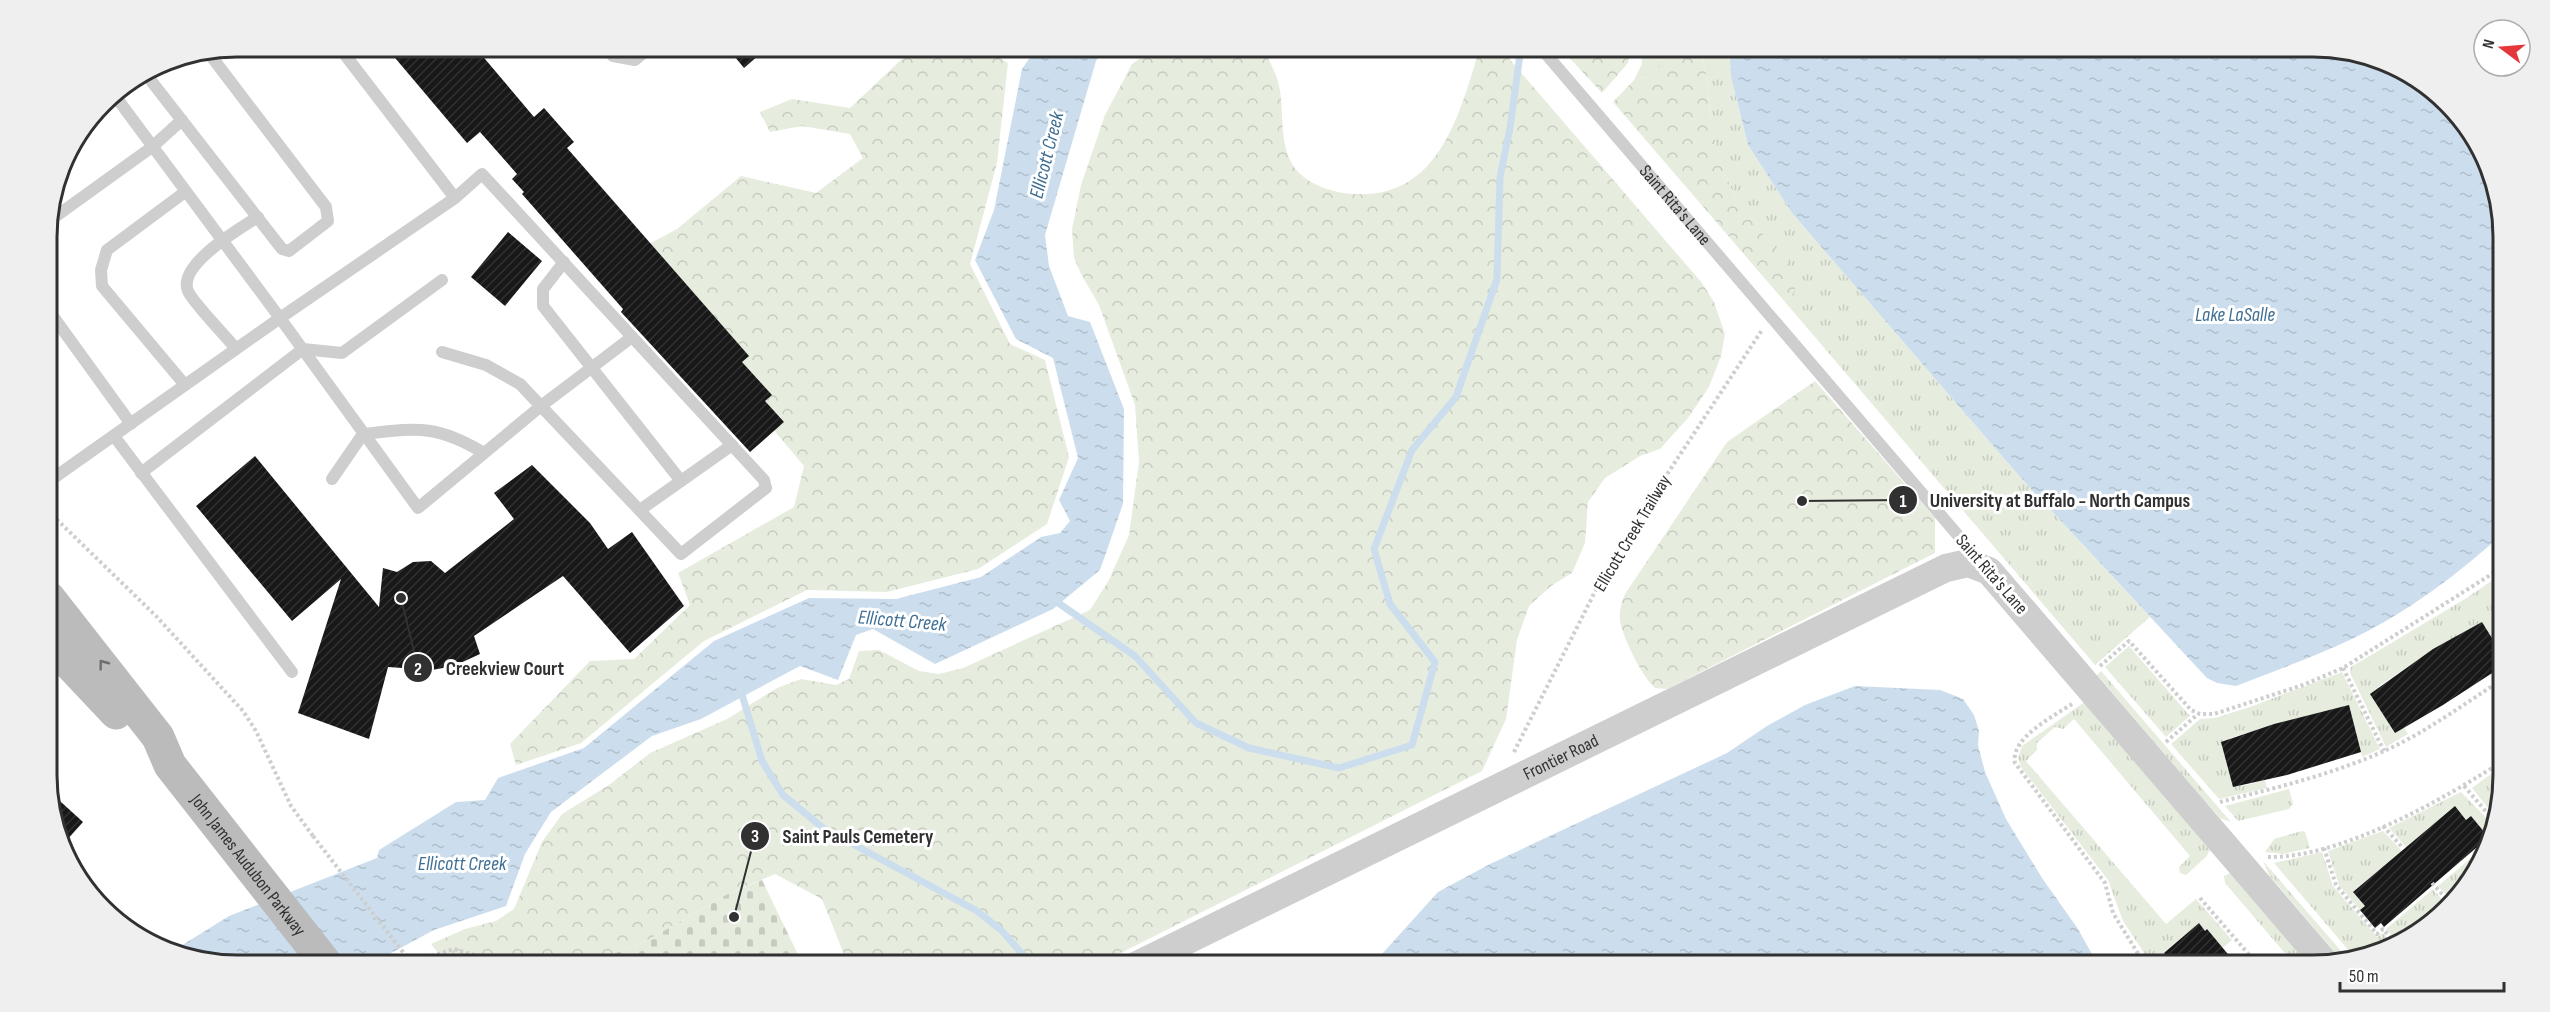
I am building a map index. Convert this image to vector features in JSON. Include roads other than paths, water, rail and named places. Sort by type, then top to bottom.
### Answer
[{"type":"main road","name":"John James Audubon Parkway","points":[[57,608],[158,737],[170,765],[318,955]]},
{"type":"main road","name":"John James Audubon Parkway","points":[[57,651],[147,748],[170,765]]},
{"type":"street","name":"Frontier Road","points":[[1158,955],[1494,792],[1946,568],[1968,563],[1989,571]]},
{"type":"street","name":"Saint Rita's Lane","points":[[1989,571],[2318,955]]},
{"type":"lane","points":[[347,57],[456,198]]},
{"type":"lane","points":[[618,57],[635,60],[638,57]]},
{"type":"lane","name":"Saint Rita's Lane","points":[[1549,57],[1989,571]]},
{"type":"lane","points":[[150,79],[282,249],[289,251],[328,221],[326,207],[213,59]]},
{"type":"lane","points":[[119,101],[418,508],[542,406],[632,337]]},
{"type":"lane","points":[[59,214],[152,147],[183,120]]},
{"type":"lane","points":[[57,476],[280,318],[456,198],[482,174],[764,480],[766,488],[681,554],[520,384],[486,365],[442,352]]},
{"type":"lane","points":[[185,192],[107,249],[101,270],[102,286],[185,385]]},
{"type":"lane","points":[[236,349],[188,291],[186,279],[191,268],[223,241],[258,217]]},
{"type":"lane","points":[[564,262],[543,289],[543,306],[681,481]]},
{"type":"lane","points":[[141,473],[303,349],[342,353],[442,280]]},
{"type":"lane","points":[[57,322],[131,424]]},
{"type":"lane","points":[[332,479],[363,434],[404,429],[438,431],[459,438],[484,453]]},
{"type":"lane","points":[[114,436],[292,672]]},
{"type":"lane","points":[[640,510],[732,445]]},
{"type":"water","name":"Ellicott Creek","points":[[1030,57],[1099,57],[1045,235],[1049,266],[1068,316],[1090,322],[1124,409],[1123,504],[1100,570],[1053,609],[935,664],[873,629],[856,635],[838,680],[800,666],[701,719],[652,736],[551,812],[525,854],[506,906],[434,930],[388,955],[237,955],[213,953],[181,946],[229,916],[377,858],[379,850],[456,802],[485,800],[498,778],[584,748],[714,641],[809,598],[896,599],[981,577],[1041,537],[1060,533],[1070,521],[1059,500],[1078,458],[1053,358],[1016,339],[975,260],[994,210],[1022,69]]},
{"type":"water","name":"Lake LaSalle","points":[[1730,57],[2313,57],[2348,60],[2393,76],[2413,87],[2448,118],[2463,137],[2487,190],[2493,237],[2493,542],[2433,590],[2376,627],[2356,637],[2236,686],[2217,683],[2207,678],[2020,477],[1792,213],[1748,145],[1731,77]]},
{"type":"water","points":[[1855,686],[1940,690],[1963,699],[1974,715],[1979,731],[1978,745],[1985,772],[2006,819],[2092,955],[1381,955],[1438,892],[1490,864],[1727,753],[1767,726],[1805,705]]},
{"type":"waterway","points":[[1054,600],[1135,656],[1196,723],[1249,748],[1339,768],[1412,745],[1435,662],[1390,604],[1374,549],[1412,450],[1456,397],[1497,279],[1500,177],[1510,128],[1520,57]]},
{"type":"waterway","points":[[740,688],[762,761],[783,795],[823,828],[977,911],[1002,931],[1023,955]]},
{"type":"place","name":"University at Buffalo - North Campus","points":[[1802,501]]},
{"type":"place","name":"Creekview Court","points":[[401,598]]},
{"type":"place","name":"Saint Pauls Cemetery","points":[[734,917]]}]
